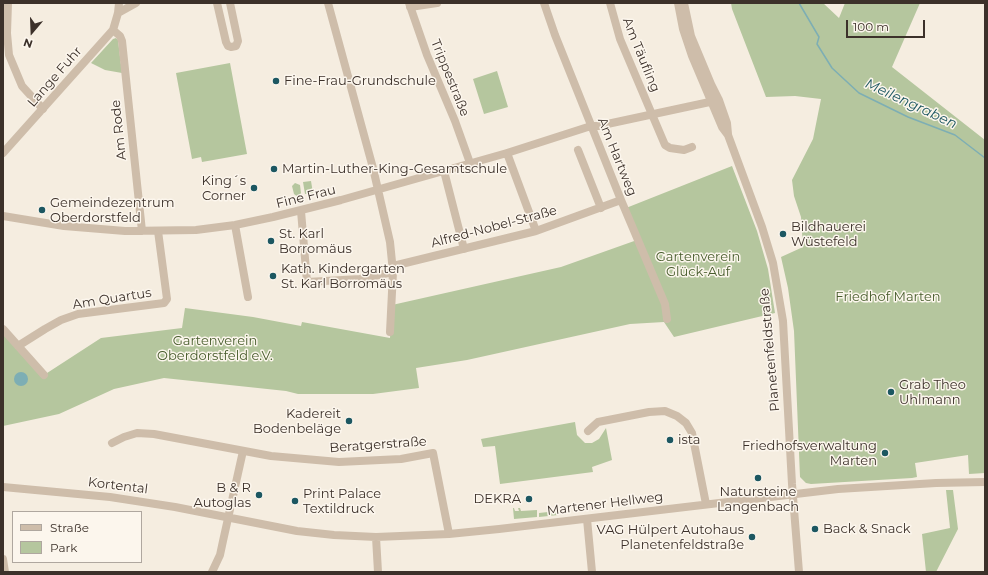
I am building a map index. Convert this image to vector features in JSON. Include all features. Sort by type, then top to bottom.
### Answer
[{"type":"street","points":[[8,3],[6,56],[22,86],[43,109]]},
{"type":"street","points":[[118,13],[119,3]]},
{"type":"street","points":[[118,13],[136,3]]},
{"type":"street","points":[[217,3],[226,42],[230,47],[236,46],[238,41],[230,3]]},
{"type":"street","points":[[328,3],[378,190],[390,242],[393,269],[390,332]]},
{"type":"street","points":[[410,5],[437,3]]},
{"type":"street","name":"Am Täufling","points":[[610,3],[620,38],[653,115]]},
{"type":"street","name":"Planetenfeldstraße","points":[[678,3],[686,39],[716,101]]},
{"type":"street","name":"Planetenfeldstraße","points":[[684,3],[691,36],[716,101],[722,127],[728,135],[762,227],[773,263],[778,288],[785,346],[799,572]]},
{"type":"street","name":"Am Hartweg","points":[[546,4],[555,35],[664,304],[667,319]]},
{"type":"street","name":"Trippestraße","points":[[410,5],[427,55],[455,121],[470,163]]},
{"type":"street","name":"Lange Fuhr","points":[[3,153],[112,30],[118,13]]},
{"type":"street","name":"Am Rode","points":[[112,30],[120,36],[122,41],[142,231]]},
{"type":"street","name":"Fine Frau","points":[[3,216],[72,227],[107,230],[158,231],[207,229],[235,225],[301,211],[378,190],[507,153],[592,126],[653,115],[716,101]]},
{"type":"street","points":[[653,115],[667,147],[684,150],[692,147]]},
{"type":"street","points":[[578,150],[601,208]]},
{"type":"street","points":[[507,153],[536,231]]},
{"type":"street","points":[[444,171],[464,249]]},
{"type":"street","name":"Alfred-Nobel-Straße","points":[[301,211],[306,277],[360,279],[464,249],[536,231],[621,200]]},
{"type":"street","points":[[235,225],[245,293]]},
{"type":"street","name":"Am Quartus","points":[[18,346],[44,329],[61,320],[78,314],[164,302],[167,299],[158,231]]},
{"type":"street","points":[[3,329],[44,375]]},
{"type":"street","points":[[588,431],[598,422],[649,412],[665,411],[677,416],[686,423],[692,433],[706,504]]},
{"type":"street","name":"Beratgerstraße","points":[[112,443],[137,433],[154,434],[244,451],[298,459],[339,462],[402,459],[433,453],[449,534]]},
{"type":"street","points":[[212,572],[220,555],[244,451]]},
{"type":"street","name":"Martener Hellweg","points":[[229,517],[297,531],[334,535],[376,537],[449,534],[793,494],[902,485],[985,482]]},
{"type":"street","name":"Kortental","points":[[3,487],[116,498],[175,506],[229,517]]},
{"type":"street","points":[[587,518],[592,572]]},
{"type":"street","points":[[376,537],[378,572]]},
{"type":"street","points":[[3,558],[5,572]]},
{"type":"green space","name":"Friedhof Marten","points":[[731,3],[823,3],[839,18],[845,3],[920,3],[892,67],[985,140],[985,473],[969,474],[968,455],[915,463],[917,477],[912,478],[811,484],[806,483],[800,477],[794,331],[788,288],[781,257],[803,247],[801,217],[794,196],[792,180],[813,139],[821,99],[795,96],[766,97]]},
{"type":"green space","points":[[116,38],[118,40],[122,73],[105,70],[91,63],[113,39]]},
{"type":"green space","points":[[230,63],[247,154],[202,162],[201,157],[192,159],[176,73]]},
{"type":"green space","points":[[497,71],[508,107],[484,114],[473,79]]},
{"type":"green space","points":[[732,166],[757,231],[768,269],[775,313],[674,337],[664,322],[630,324],[467,360],[416,368],[419,388],[373,394],[298,394],[286,391],[164,378],[114,389],[59,414],[3,426],[3,329],[44,375],[101,338],[182,328],[185,308],[253,317],[301,326],[302,322],[390,338],[392,305],[561,267],[637,240],[626,208]]},
{"type":"green space","points":[[311,181],[313,193],[305,194],[303,182]]},
{"type":"green space","points":[[295,183],[300,185],[301,193],[298,197],[294,194],[292,186]]},
{"type":"green space","points":[[575,422],[577,435],[585,443],[592,443],[599,439],[606,428],[612,460],[592,467],[593,472],[500,484],[495,446],[483,447],[481,439]]},
{"type":"green space","points":[[946,490],[953,490],[958,529],[936,572],[926,572],[922,534],[950,528]]},
{"type":"green space","points":[[514,508],[515,511],[519,511],[518,508],[520,508],[521,511],[537,510],[537,517],[514,519]]},
{"type":"green space","points":[[557,511],[558,515],[539,517],[539,513]]},
{"type":"water","points":[[21,372],[26,374],[28,379],[26,384],[21,386],[16,384],[14,379],[16,374]]},
{"type":"waterway","name":"Meilengraben","points":[[799,3],[819,37],[817,44],[832,68],[859,93],[908,117],[955,135],[985,158]]},
{"type":"place","name":"Fine-Frau-Grundschule","points":[[276,81]]},
{"type":"place","name":"Martin-Luther-King-Gesamtschule","points":[[274,169]]},
{"type":"place","name":"King´s Corner","points":[[254,188]]},
{"type":"place","name":"Gemeindezentrum Oberdorstfeld","points":[[42,210]]},
{"type":"place","name":"Bildhauerei Wüstefeld","points":[[783,234]]},
{"type":"place","name":"St. Karl Borromäus","points":[[271,241]]},
{"type":"place","name":"Kath. Kindergarten St. Karl Borromäus","points":[[273,276]]},
{"type":"place","name":"Grab Theo Uhlmann","points":[[891,392]]},
{"type":"place","name":"Kadereit Bodenbeläge","points":[[349,421]]},
{"type":"place","name":"ista","points":[[670,440]]},
{"type":"place","name":"Friedhofsverwaltung Marten","points":[[885,453]]},
{"type":"place","name":"Natursteine Langenbach","points":[[758,478]]},
{"type":"place","name":"B & R Autoglas","points":[[259,495]]},
{"type":"place","name":"DEKRA","points":[[529,499]]},
{"type":"place","name":"Print Palace Textildruck","points":[[295,501]]},
{"type":"place","name":"Back & Snack","points":[[815,529]]},
{"type":"place","name":"VAG Hülpert Autohaus Planetenfeldstraße","points":[[752,537]]},
{"type":"park label","name":"Gartenverein Glück-Auf","points":[[698,264]]},
{"type":"park label","name":"Gartenverein Oberdorstfeld e.V.","points":[[215,348]]}]
